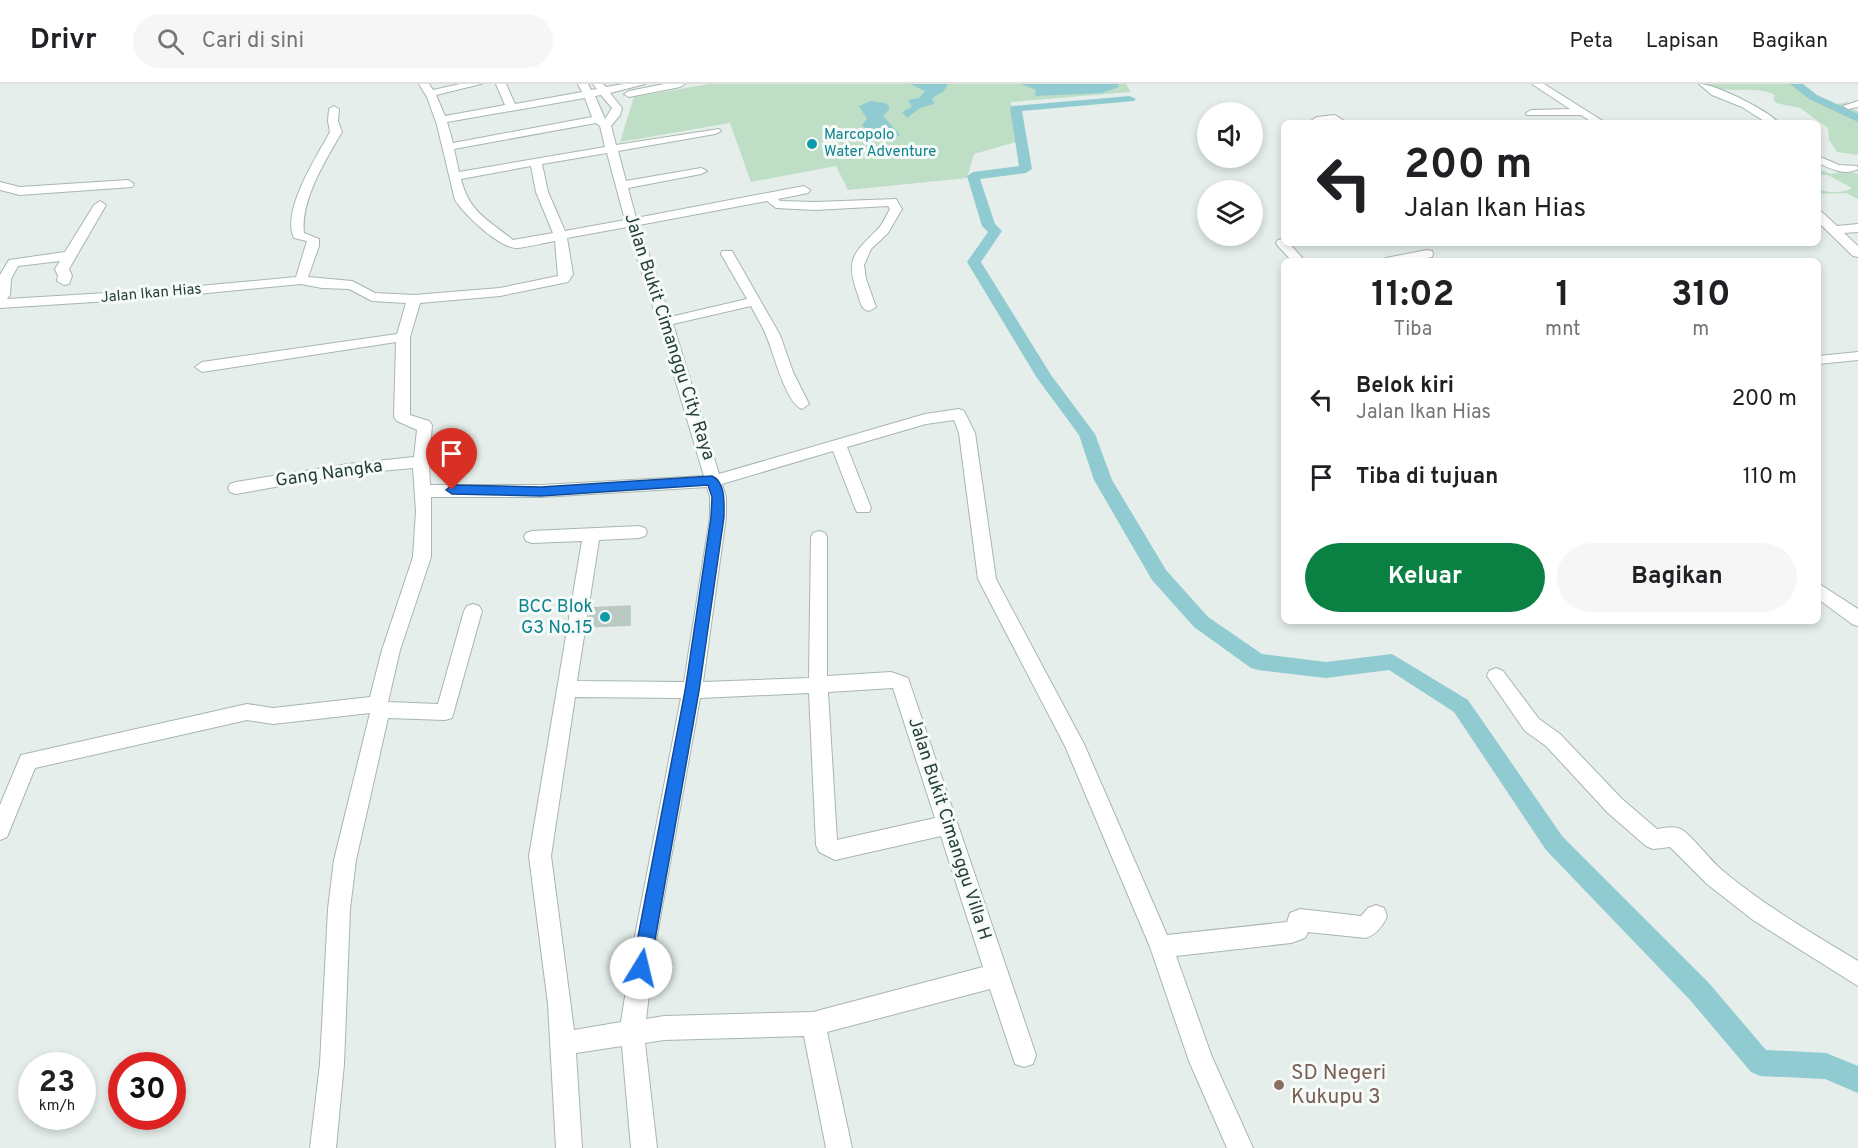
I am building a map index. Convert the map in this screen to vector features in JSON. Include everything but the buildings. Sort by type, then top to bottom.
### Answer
[{"type":"street","points":[[476,84],[428,88],[440,120],[461,200],[468,210],[506,242],[517,244],[804,190]]},
{"type":"street","points":[[501,84],[512,108]]},
{"type":"street","points":[[604,91],[640,84]]},
{"type":"street","points":[[440,120],[588,93],[680,84]]},
{"type":"street","points":[[1537,84],[1596,120]]},
{"type":"street","points":[[1704,84],[1716,93],[1746,105],[1769,120]]},
{"type":"street","points":[[447,147],[602,122],[615,115],[617,108],[604,91]]},
{"type":"street","name":"Jalan Bukit Cimanggu City Raya","points":[[588,93],[612,148],[631,221],[665,322],[718,497],[718,517],[692,691],[644,946],[632,1031],[644,1148]]},
{"type":"street","points":[[301,280],[313,246],[313,239],[298,235],[296,220],[313,173],[336,132],[333,121],[334,109]]},
{"type":"street","points":[[1531,113],[1582,112]]},
{"type":"street","points":[[1317,120],[1335,118],[1338,120]]},
{"type":"street","points":[[455,176],[714,131]]},
{"type":"street","points":[[1821,156],[1833,153]]},
{"type":"street","points":[[1821,159],[1837,168],[1853,168]]},
{"type":"street","points":[[536,163],[542,192],[560,236]]},
{"type":"street","points":[[622,185],[701,171]]},
{"type":"street","points":[[0,186],[20,191],[128,184]]},
{"type":"street","points":[[768,195],[776,204],[815,206],[892,202],[896,209],[884,230],[866,247],[858,265],[859,279],[869,307]]},
{"type":"street","points":[[64,281],[65,276],[62,269],[68,256],[100,205]]},
{"type":"street","points":[[1821,218],[1858,253]]},
{"type":"street","points":[[1832,230],[1858,228]]},
{"type":"street","name":"Jalan Ikan Hias","points":[[0,302],[135,296],[301,280],[322,285],[352,285],[372,297],[379,298],[414,299],[500,292],[563,279],[566,274],[560,236]]},
{"type":"street","points":[[1285,246],[1296,258]]},
{"type":"street","points":[[1417,246],[1431,258]]},
{"type":"street","points":[[727,254],[773,335],[786,372],[802,404]]},
{"type":"street","points":[[0,302],[4,279],[14,263],[68,256]]},
{"type":"street","points":[[323,1148],[333,1064],[339,909],[345,860],[391,650],[422,556],[424,491],[421,462],[424,425],[413,423],[402,417],[403,337],[414,299]]},
{"type":"street","points":[[665,322],[755,301]]},
{"type":"street","points":[[202,367],[403,337]]},
{"type":"street","points":[[1821,360],[1858,356]]},
{"type":"street","points":[[424,491],[541,491],[712,481],[925,419],[958,414],[967,433],[987,579],[1074,744],[1161,947],[1201,1061],[1240,1148]]},
{"type":"street","points":[[838,445],[863,508]]},
{"type":"street","name":"Gang Nangka","points":[[236,488],[348,469],[421,462]]},
{"type":"street","points":[[532,537],[639,532]]},
{"type":"street","points":[[570,1148],[564,1043],[548,904],[541,879],[540,856],[591,535]]},
{"type":"street","points":[[819,537],[818,684],[828,845],[835,850],[947,825]]},
{"type":"street","points":[[1821,592],[1858,619]]},
{"type":"street","points":[[0,830],[27,761],[247,712],[273,716],[379,707],[445,712],[473,610]]},
{"type":"street","points":[[1496,676],[1532,724],[1553,740],[1615,806],[1653,839],[1675,837],[1693,859],[1755,907],[1858,974]]},
{"type":"street","name":"Jalan Bukit Cimanggu Villa H","points":[[818,684],[891,680],[901,683],[1024,1055]]},
{"type":"street","points":[[566,689],[692,691],[818,684]]},
{"type":"street","points":[[1161,947],[1291,932],[1296,930],[1300,920],[1366,927],[1376,916]]},
{"type":"street","points":[[564,1043],[632,1031],[671,1027],[813,1023],[998,975]]},
{"type":"street","points":[[813,1023],[839,1148]]},
{"type":"green space","points":[[709,84],[1126,84],[1131,92],[1011,102],[1020,141],[974,154],[967,178],[848,190],[836,166],[751,182],[730,123],[620,142],[634,97]]},
{"type":"green space","points":[[1703,84],[1798,84],[1820,102],[1839,104],[1848,102],[1852,109],[1858,111],[1858,155],[1837,152],[1829,140],[1828,128],[1821,123],[1821,120],[1817,120],[1800,108],[1776,103],[1773,98],[1775,95],[1757,90],[1711,87]]},
{"type":"green space","points":[[1821,170],[1831,174],[1846,171],[1858,174],[1858,199],[1846,193],[1821,194],[1821,189],[1835,192],[1852,188],[1828,175],[1821,175]]},
{"type":"water","points":[[910,84],[948,84],[944,91],[932,98],[934,104],[920,108],[907,118],[902,112],[912,107],[908,100],[919,98],[925,91]]},
{"type":"water","points":[[1021,84],[1118,84],[1119,87],[1102,93],[1035,96],[1036,90]]},
{"type":"water","points":[[871,101],[885,103],[889,106],[889,110],[883,116],[900,135],[885,139],[875,129],[864,128],[862,125],[867,119],[859,106]]},
{"type":"waterway","points":[[1796,84],[1813,97],[1858,118]]},
{"type":"waterway","points":[[1130,99],[1016,108],[1026,169],[973,176],[989,226],[995,231],[974,262],[1045,378],[1087,434],[1103,480],[1159,575],[1201,622],[1258,662],[1326,670],[1392,662],[1461,706],[1554,843],[1699,991],[1760,1063],[1826,1066],[1858,1080]]},
{"type":"place","name":"Marcopolo Water Adventure","points":[[812,144]]},
{"type":"place","name":"BCC Blok G3 No.15","points":[[605,617]]},
{"type":"place","name":"SD Negeri Kukupu 3","points":[[1279,1085]]},
{"type":"route","points":[[452,490],[541,491],[712,481],[718,497],[718,517],[692,691],[641,968]]}]
